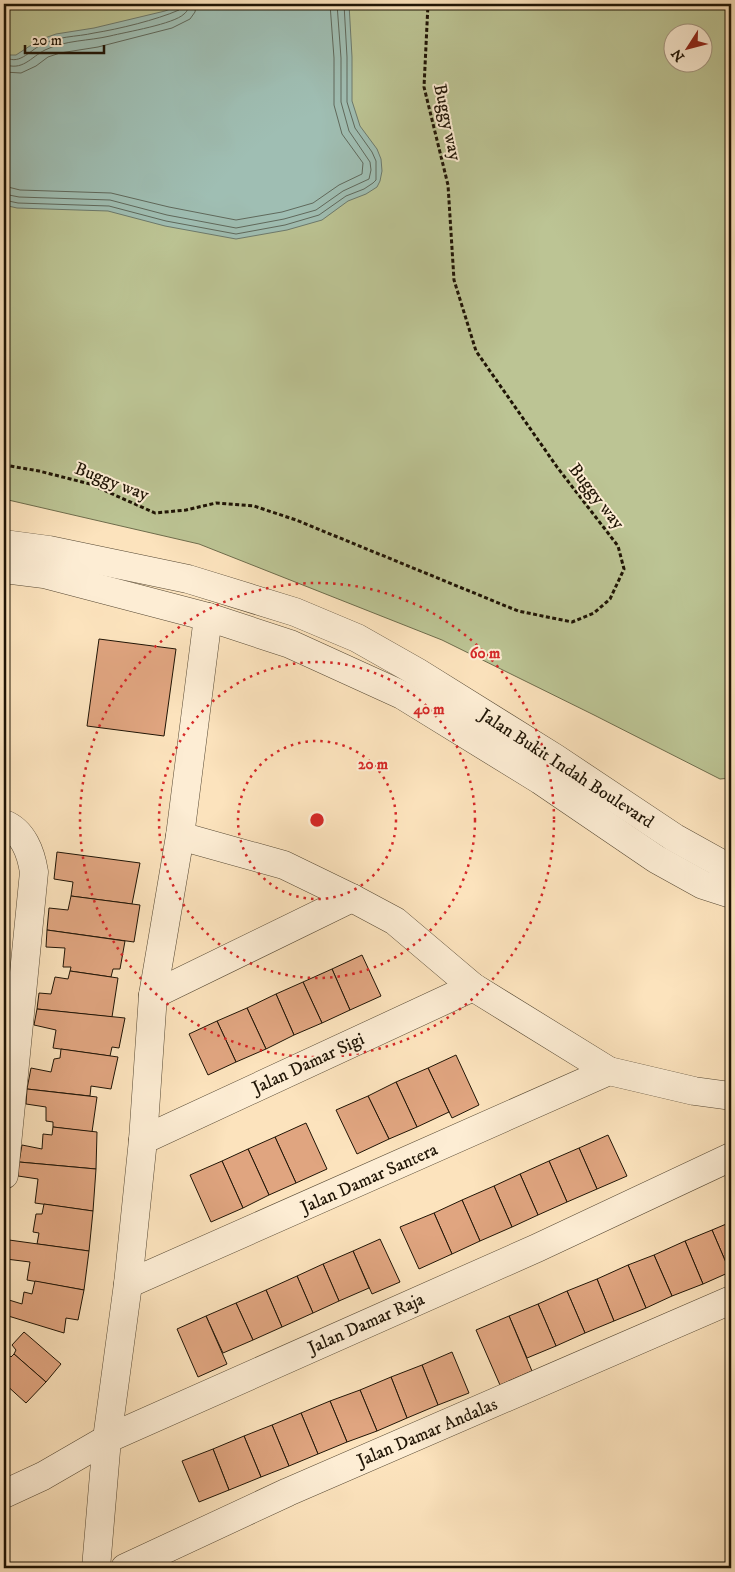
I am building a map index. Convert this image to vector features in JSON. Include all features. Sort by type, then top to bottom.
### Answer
[{"type":"street","name":"Jalan Bukit Indah Boulevard","points":[[4,544],[49,550],[188,579],[295,612],[357,638],[417,672],[555,758],[675,838],[731,870]]},
{"type":"street","points":[[4,569],[44,574],[208,617],[290,644],[402,695],[540,780],[656,859],[703,885],[731,894]]},
{"type":"street","points":[[96,1568],[106,1439],[128,1284],[143,1140],[154,995],[180,836],[208,617]]},
{"type":"street","points":[[4,824],[17,831],[31,854],[34,872],[4,1175]]},
{"type":"street","points":[[180,836],[284,866],[352,898],[395,921],[473,987],[609,1071],[694,1090],[731,1096]]},
{"type":"street","points":[[154,995],[352,898]]},
{"type":"street","name":"Jalan Damar Sigi","points":[[143,1140],[473,987]]},
{"type":"street","name":"Jalan Damar Santera","points":[[128,1284],[609,1071]]},
{"type":"street","name":"Jalan Damar Raja","points":[[4,1494],[43,1476],[106,1439],[537,1248],[731,1157]]},
{"type":"street","name":"Jalan Damar Andalas","points":[[125,1568],[288,1492],[731,1300]]},
{"type":"path","name":"Buggy way","points":[[4,465],[39,471],[90,484],[155,513],[186,510],[216,503],[254,506],[296,520],[518,612],[572,622],[594,613],[610,599],[624,569],[618,546],[557,467],[476,351],[454,280],[448,184],[424,87],[428,4]]},
{"type":"green space","points":[[4,4],[731,4],[731,778],[720,779],[442,640],[199,544],[4,499]]},
{"type":"water","points":[[183,4],[349,4],[352,101],[360,126],[377,149],[381,159],[382,171],[377,187],[366,194],[348,201],[322,220],[287,230],[236,239],[165,226],[108,211],[17,208],[4,205],[4,50],[10,55],[16,55],[39,40],[56,34],[94,28],[165,11]]},
{"type":"building","points":[[99,639],[176,649],[164,736],[87,726]]},
{"type":"building","points":[[57,852],[140,863],[132,904],[71,896],[73,882],[54,879]]},
{"type":"building","points":[[71,896],[140,905],[134,942],[47,930],[49,908],[68,910]]},
{"type":"building","points":[[47,930],[125,941],[120,969],[113,969],[111,977],[70,971],[71,967],[63,967],[65,948],[46,947]]},
{"type":"building","points":[[362,955],[381,996],[350,1010],[332,969]]},
{"type":"building","points":[[332,969],[350,1010],[322,1023],[303,982]]},
{"type":"building","points":[[70,971],[118,978],[112,1017],[37,1009],[39,993],[51,994],[55,977],[68,979]]},
{"type":"building","points":[[303,982],[322,1023],[294,1035],[276,994]]},
{"type":"building","points":[[276,994],[294,1035],[266,1049],[247,1008]]},
{"type":"building","points":[[247,1008],[266,1049],[236,1062],[217,1021]]},
{"type":"building","points":[[37,1009],[125,1018],[119,1048],[112,1047],[110,1056],[53,1048],[56,1030],[34,1025]]},
{"type":"building","points":[[217,1021],[236,1062],[208,1075],[189,1034]]},
{"type":"building","points":[[61,1049],[118,1057],[111,1089],[91,1086],[90,1096],[27,1089],[31,1068],[51,1072],[54,1059],[60,1058]]},
{"type":"building","points":[[456,1055],[479,1105],[452,1118],[428,1068]]},
{"type":"building","points":[[428,1068],[449,1112],[417,1127],[396,1082]]},
{"type":"building","points":[[396,1082],[417,1127],[389,1139],[368,1096]]},
{"type":"building","points":[[27,1089],[97,1097],[92,1132],[53,1127],[53,1122],[46,1121],[46,1107],[26,1104]]},
{"type":"building","points":[[368,1096],[389,1139],[357,1154],[336,1110]]},
{"type":"building","points":[[306,1123],[327,1169],[296,1183],[275,1137]]},
{"type":"building","points":[[53,1127],[97,1132],[96,1169],[19,1162],[22,1145],[42,1149],[43,1134],[52,1135]]},
{"type":"building","points":[[608,1135],[627,1176],[597,1189],[579,1148]]},
{"type":"building","points":[[275,1137],[296,1183],[269,1195],[248,1149]]},
{"type":"building","points":[[579,1148],[597,1189],[567,1202],[549,1161]]},
{"type":"building","points":[[248,1149],[269,1195],[243,1208],[222,1161]]},
{"type":"building","points":[[222,1161],[243,1208],[211,1222],[190,1175]]},
{"type":"building","points":[[549,1161],[567,1202],[538,1215],[520,1174]]},
{"type":"building","points":[[19,1162],[96,1169],[93,1211],[35,1203],[38,1179],[18,1176]]},
{"type":"building","points":[[520,1174],[538,1215],[512,1227],[494,1186]]},
{"type":"building","points":[[494,1186],[512,1227],[480,1241],[462,1200]]},
{"type":"building","points":[[462,1200],[480,1241],[452,1254],[434,1213]]},
{"type":"building","points":[[44,1204],[93,1211],[89,1251],[37,1244],[39,1233],[33,1232],[36,1214],[42,1214]]},
{"type":"building","points":[[434,1213],[452,1254],[419,1269],[400,1227]]},
{"type":"building","points":[[731,1222],[731,1271],[730,1272],[712,1230]]},
{"type":"building","points":[[712,1230],[730,1272],[703,1284],[685,1241]]},
{"type":"building","points":[[380,1239],[400,1282],[372,1294],[353,1251]]},
{"type":"building","points":[[9,1240],[89,1251],[84,1290],[27,1280],[30,1262],[6,1259]]},
{"type":"building","points":[[685,1241],[703,1284],[672,1296],[654,1255]]},
{"type":"building","points":[[353,1251],[369,1288],[339,1301],[323,1264]]},
{"type":"building","points":[[654,1255],[672,1296],[646,1308],[628,1265]]},
{"type":"building","points":[[323,1264],[339,1301],[313,1313],[297,1276]]},
{"type":"building","points":[[628,1265],[646,1308],[614,1321],[597,1279]]},
{"type":"building","points":[[297,1276],[313,1313],[282,1327],[266,1290]]},
{"type":"building","points":[[597,1279],[614,1321],[585,1333],[567,1291]]},
{"type":"building","points":[[35,1281],[84,1290],[78,1320],[66,1318],[64,1333],[5,1315],[9,1300],[22,1304],[24,1292],[32,1294]]},
{"type":"building","points":[[266,1290],[282,1327],[253,1340],[236,1303]]},
{"type":"building","points":[[567,1291],[585,1333],[556,1346],[538,1304]]},
{"type":"building","points":[[236,1303],[253,1340],[223,1353],[206,1316]]},
{"type":"building","points":[[538,1304],[556,1346],[527,1358],[509,1316]]},
{"type":"building","points":[[206,1316],[227,1364],[198,1377],[177,1329]]},
{"type":"building","points":[[509,1316],[532,1371],[500,1385],[476,1330]]},
{"type":"building","points":[[24,1332],[61,1364],[46,1382],[14,1354],[16,1350],[12,1345]]},
{"type":"building","points":[[452,1352],[469,1393],[438,1405],[422,1365]]},
{"type":"building","points":[[8,1354],[11,1357],[14,1354],[46,1382],[26,1403],[4,1383],[8,1378],[4,1375],[4,1360]]},
{"type":"building","points":[[422,1365],[438,1405],[407,1418],[391,1377]]},
{"type":"building","points":[[391,1377],[407,1418],[377,1431],[360,1390]]},
{"type":"building","points":[[360,1390],[377,1431],[347,1442],[330,1401]]},
{"type":"building","points":[[330,1401],[347,1442],[318,1454],[301,1413]]},
{"type":"building","points":[[301,1413],[318,1454],[289,1466],[272,1425]]},
{"type":"building","points":[[272,1425],[289,1466],[261,1477],[244,1436]]},
{"type":"building","points":[[244,1436],[261,1477],[229,1490],[213,1449]]},
{"type":"building","points":[[213,1449],[229,1490],[199,1502],[182,1461]]}]
